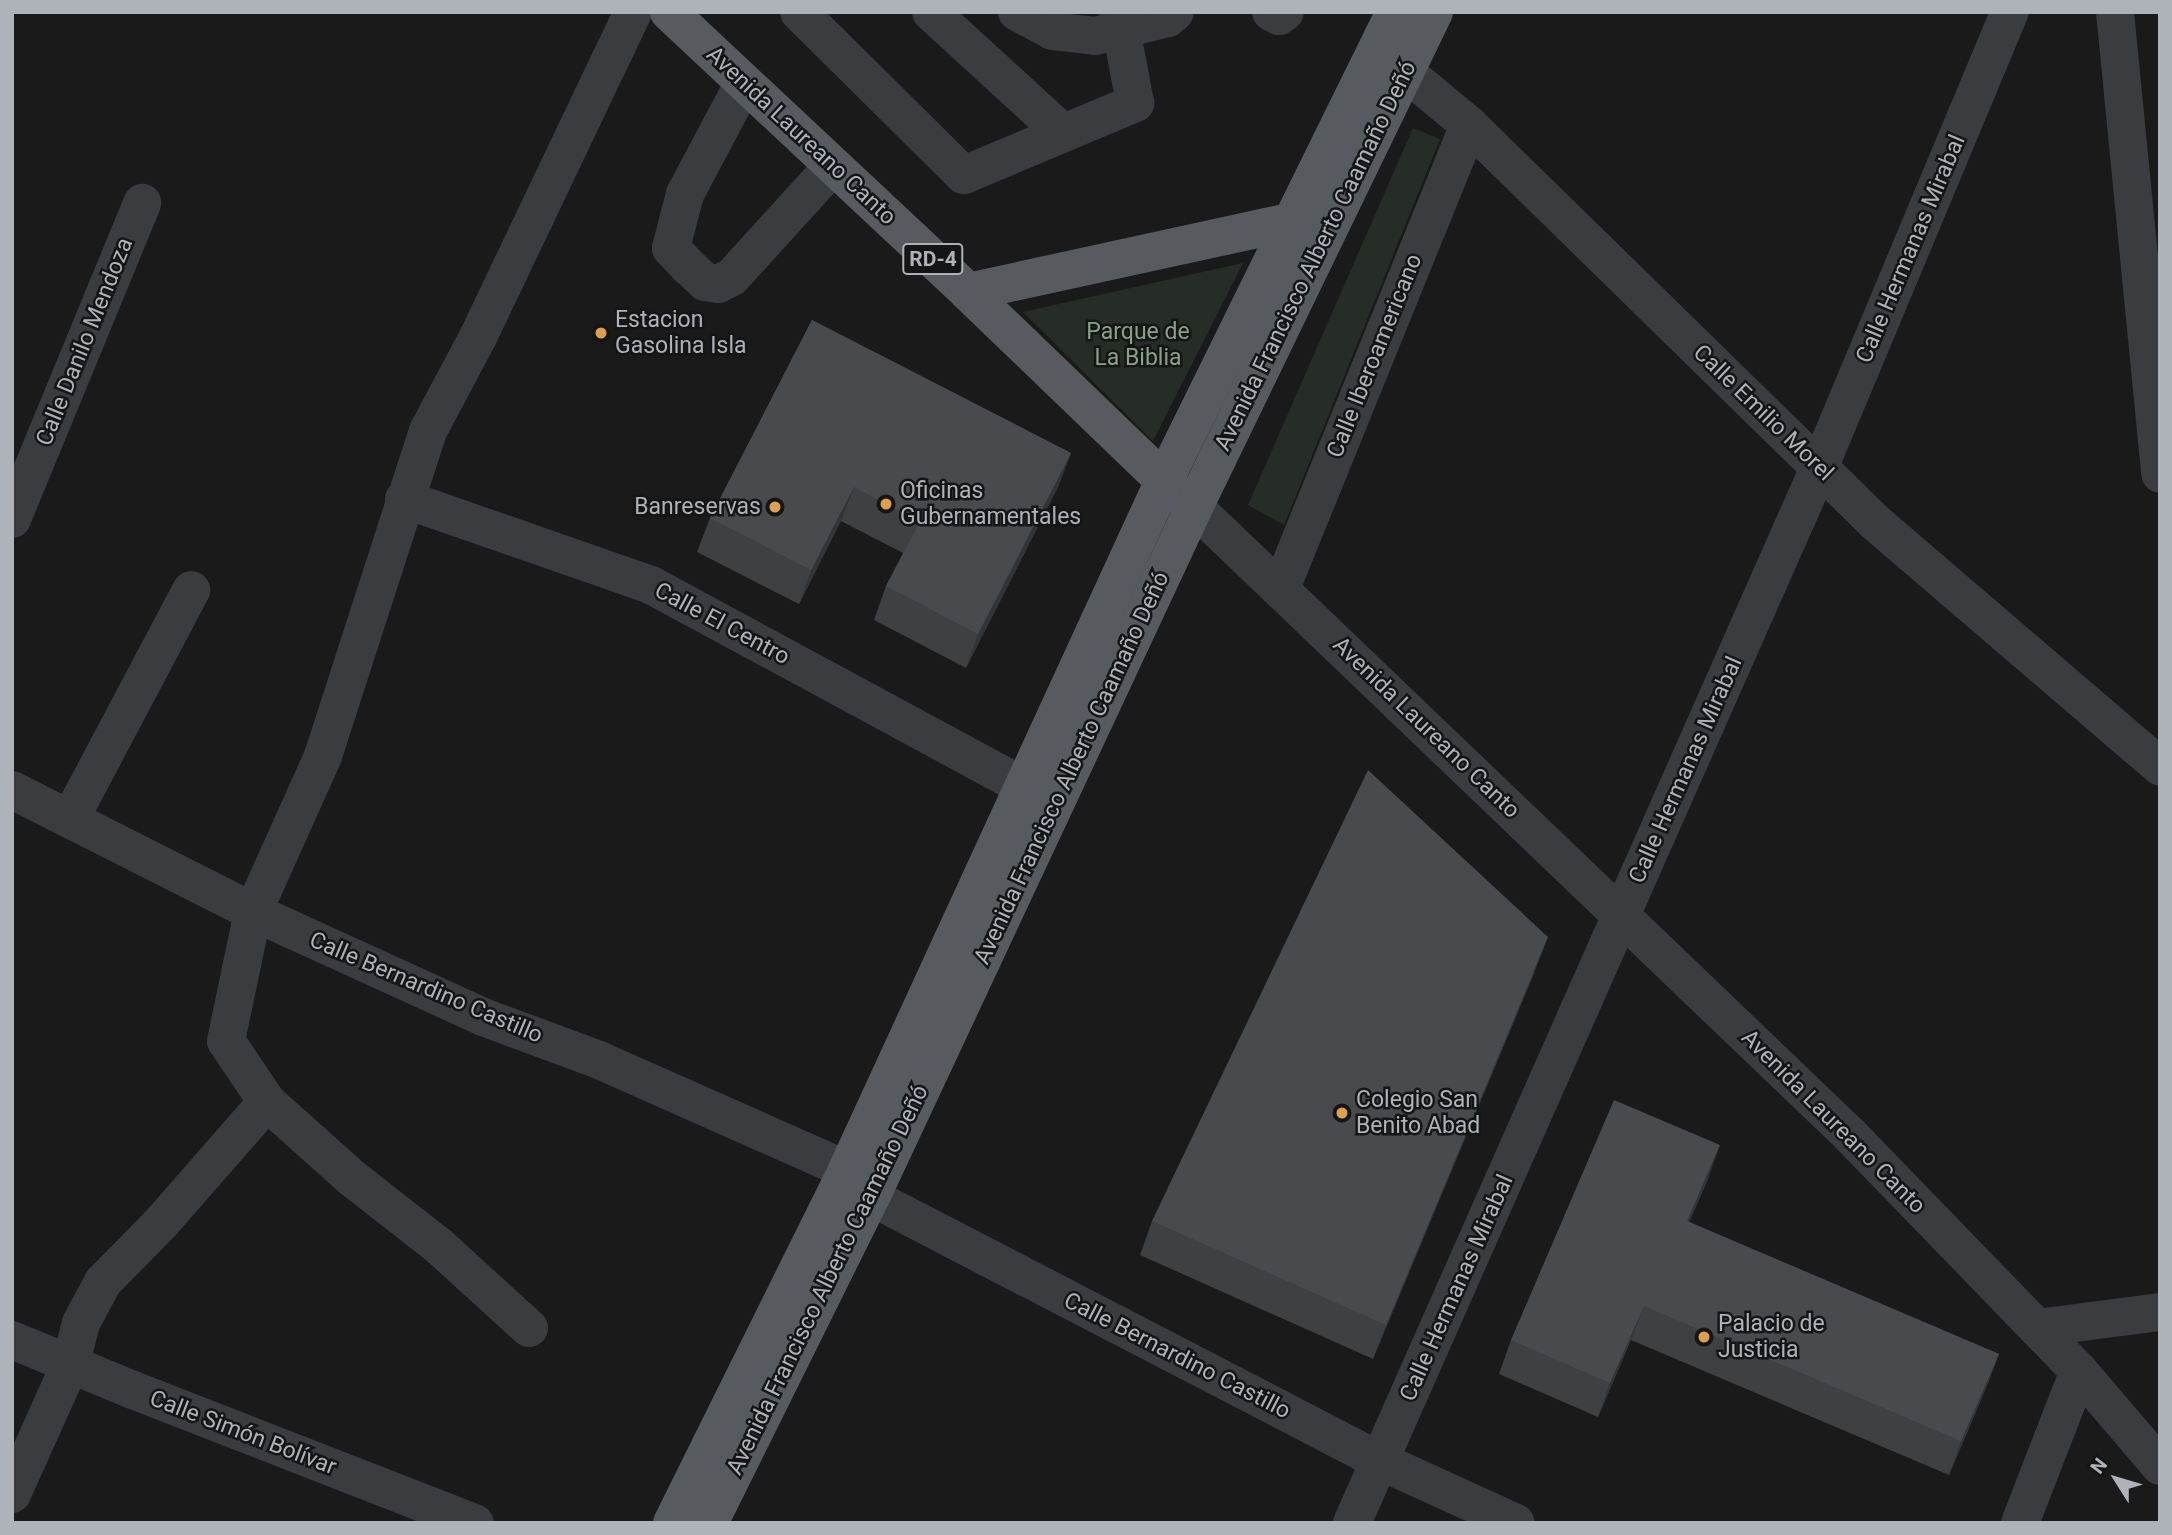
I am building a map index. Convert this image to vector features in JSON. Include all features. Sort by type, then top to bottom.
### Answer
[{"type":"main road","name":"Avenida Laureano Canto","points":[[669,12],[968,292],[1163,483],[1194,508]]},
{"type":"main road","name":"Avenida Francisco Alberto Caamaño Deñó","points":[[672,1523],[853,1184],[1194,508],[1391,60],[1395,12]]},
{"type":"main road","name":"Avenida Francisco Alberto Caamaño Deñó","points":[[709,1523],[1024,788],[1163,483],[1290,222],[1391,60],[1434,12]]},
{"type":"main road","points":[[968,292],[1290,222]]},
{"type":"street","points":[[529,1328],[439,1246],[352,1178],[267,1102],[226,1041],[253,912],[323,756],[428,431],[478,338],[633,12]]},
{"type":"street","points":[[800,12],[964,175],[1135,103],[1120,21]]},
{"type":"street","points":[[931,12],[1063,133]]},
{"type":"street","points":[[1017,12],[1052,31],[1095,36],[1120,21],[1168,18],[1175,12]]},
{"type":"street","points":[[1270,12],[1279,16],[1285,12]]},
{"type":"street","name":"Calle Hermanas Mirabal","points":[[1352,1523],[1819,468],[2010,12]]},
{"type":"street","points":[[2115,12],[2160,474]]},
{"type":"street","name":"Calle Emilio Morel","points":[[1391,60],[1469,125],[1875,523],[2160,766]]},
{"type":"street","points":[[744,83],[685,194],[671,248],[705,282],[719,284],[732,277],[833,166]]},
{"type":"street","name":"Calle Iberoamericano","points":[[1281,588],[1469,125]]},
{"type":"street","name":"Calle Danilo Mendoza","points":[[12,519],[142,204]]},
{"type":"street","name":"Calle El Centro","points":[[404,499],[651,585],[1024,788]]},
{"type":"street","name":"Avenida Laureano Canto","points":[[1194,508],[1281,588],[1850,1135],[2079,1371],[2160,1466]]},
{"type":"street","points":[[70,819],[191,590]]},
{"type":"street","name":"Calle Bernardino Castillo","points":[[12,790],[253,912],[483,1017],[599,1060],[853,1184],[1380,1461],[1516,1523]]},
{"type":"street","points":[[12,1494],[71,1363],[82,1323],[103,1282],[161,1223],[267,1102]]},
{"type":"street","points":[[2037,1328],[2160,1312]]},
{"type":"street","name":"Calle Simón Bolívar","points":[[12,1339],[475,1523]]},
{"type":"street","points":[[2020,1523],[2079,1371]]},
{"type":"green space","points":[[1413,128],[1440,139],[1284,525],[1248,505]]},
{"type":"green space","name":"Parque de La Biblia","points":[[1243,263],[1153,441],[1023,312]]},
{"type":"building","name":"Oficinas Gubernamentales","points":[[812,320],[1071,453],[978,634],[886,586],[920,522],[854,487],[811,570],[710,518]]},
{"type":"building","name":"Colegio San Benito Abad","points":[[1368,770],[1548,937],[1386,1325],[1152,1221]]},
{"type":"building","name":"Palacio de Justicia","points":[[1614,1100],[1720,1145],[1687,1221],[1999,1354],[1961,1441],[1644,1306],[1610,1383],[1511,1340]]},
{"type":"place","name":"Estacion Gasolina Isla","points":[[601,333]]},
{"type":"place","name":"Oficinas Gubernamentales","points":[[886,504]]},
{"type":"place","name":"Banreservas","points":[[775,507]]},
{"type":"place","name":"Colegio San Benito Abad","points":[[1342,1113]]},
{"type":"place","name":"Palacio de Justicia","points":[[1704,1337]]}]
